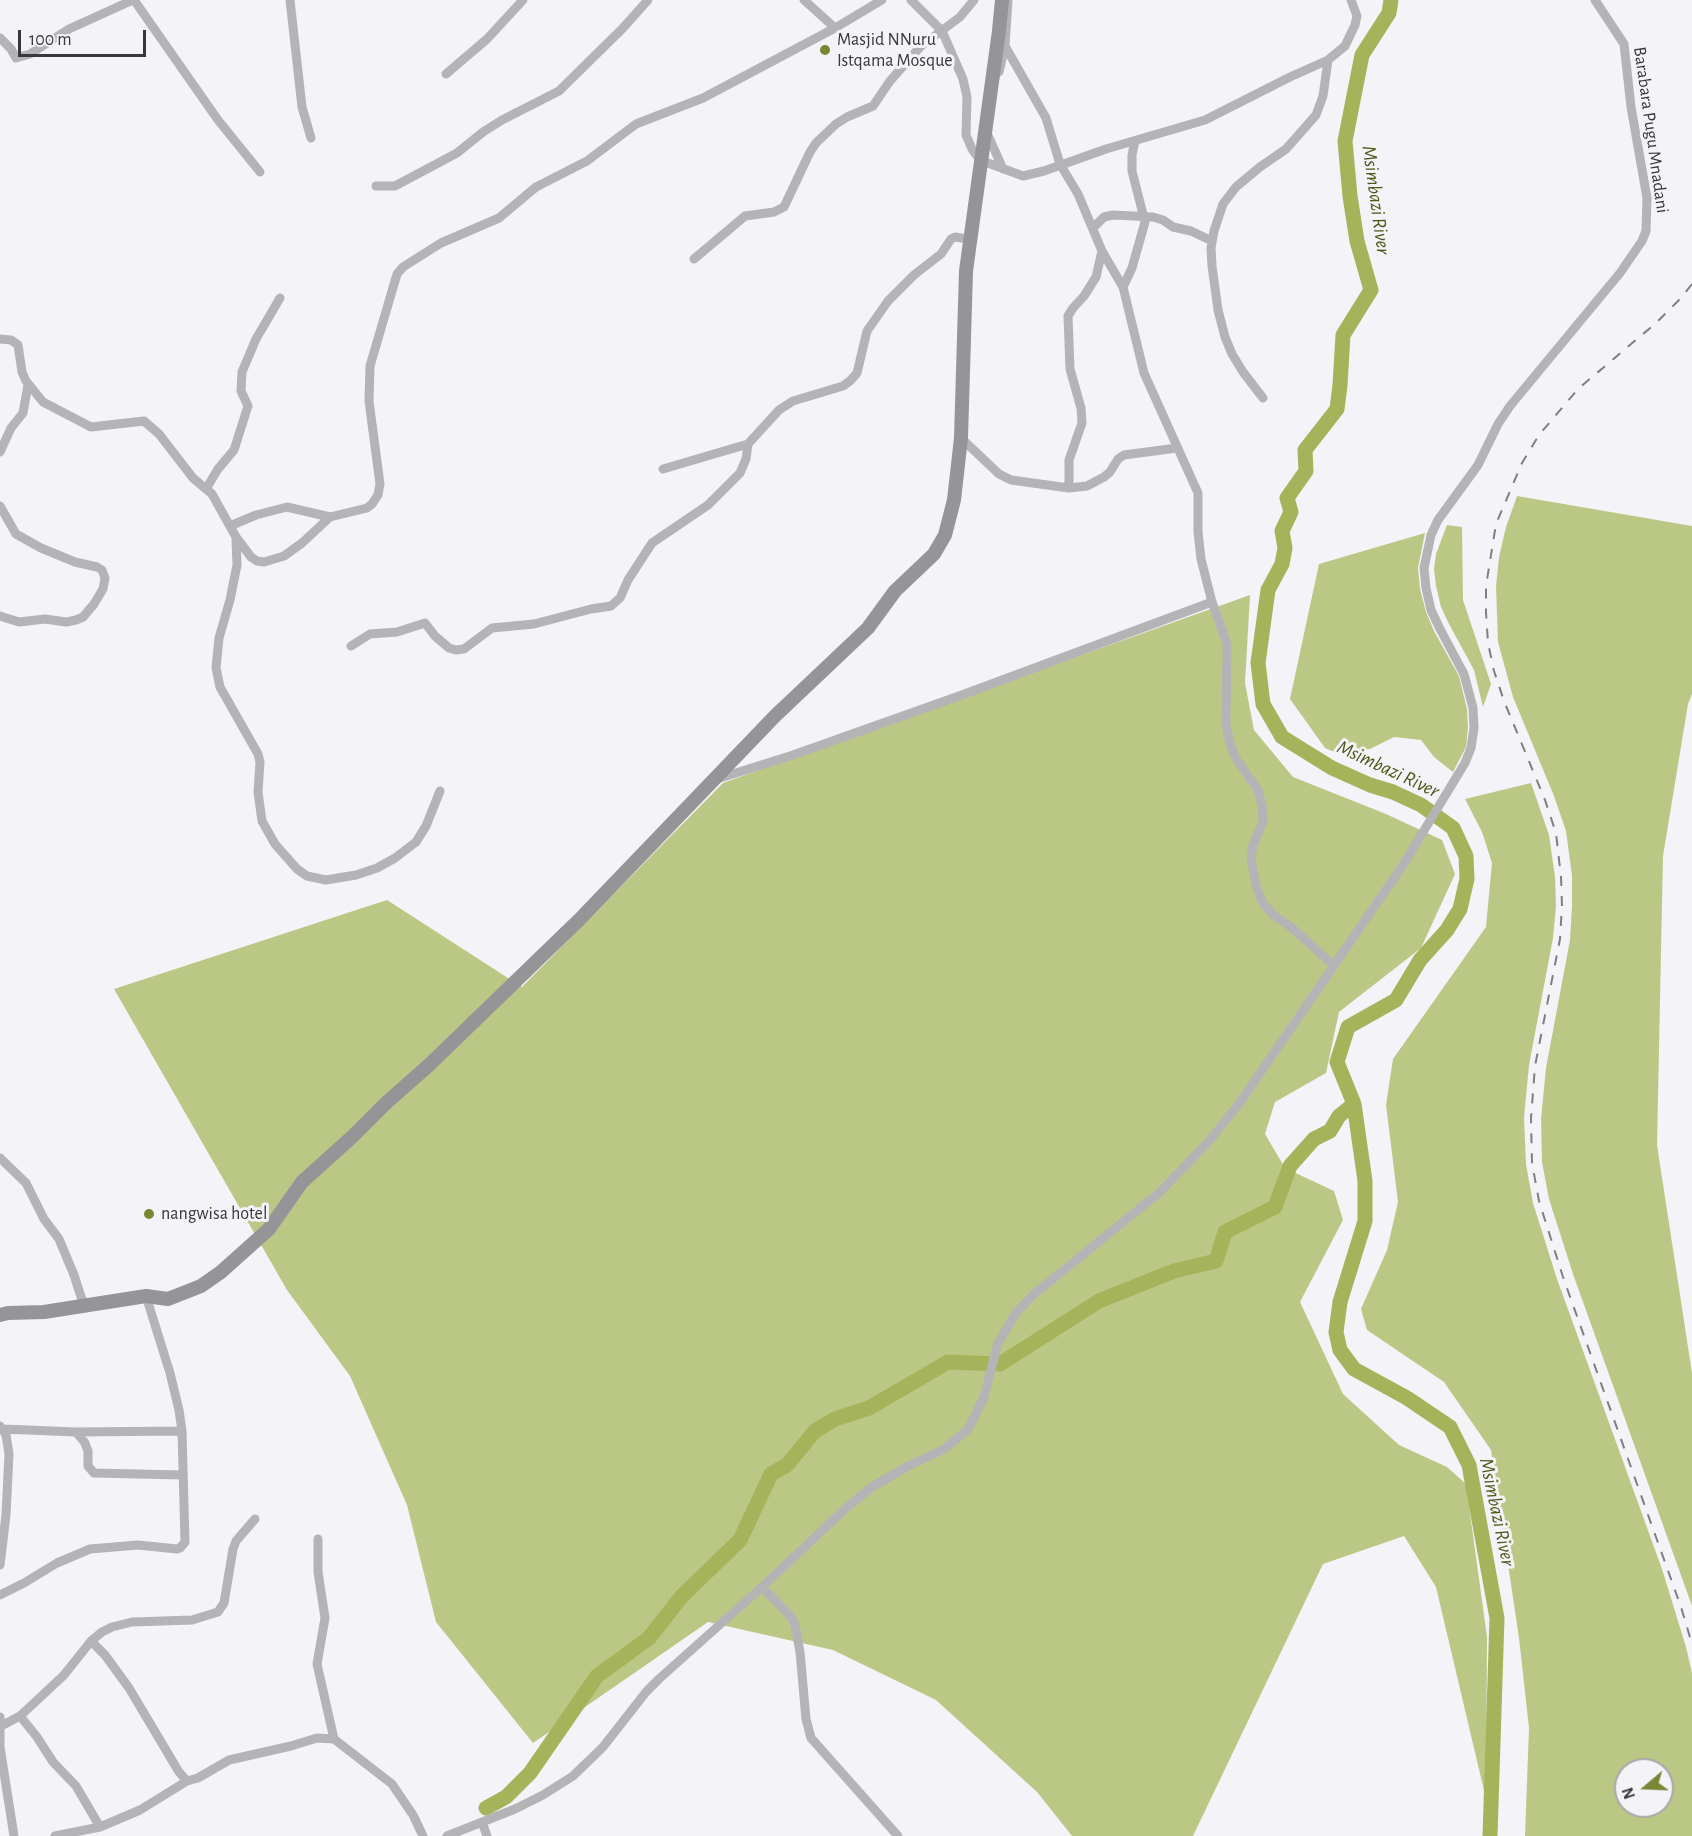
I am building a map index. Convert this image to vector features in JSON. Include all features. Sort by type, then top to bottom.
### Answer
[{"type":"street","points":[[0,39],[11,49],[16,58],[30,54],[108,5],[134,0],[218,120],[260,171]]},
{"type":"street","points":[[290,0],[302,106],[311,138]]},
{"type":"street","points":[[446,74],[487,39],[523,0]]},
{"type":"street","points":[[376,186],[395,186],[458,153],[483,132],[502,120],[559,91],[648,0]]},
{"type":"street","points":[[804,0],[835,28]]},
{"type":"street","points":[[230,526],[256,514],[287,507],[330,517],[367,508],[372,504],[378,495],[380,484],[369,401],[370,366],[397,274],[403,267],[441,243],[499,218],[537,187],[587,160],[636,124],[703,98],[835,28],[882,0]]},
{"type":"street","points":[[911,0],[942,31],[966,88],[966,135],[972,149],[981,160],[1023,176],[1205,120],[1290,76],[1328,60],[1345,46],[1355,25],[1357,16],[1351,0]]},
{"type":"street","points":[[694,259],[745,216],[774,212],[784,207],[816,143],[836,124],[873,106],[890,81],[921,46],[960,17],[974,0]]},
{"type":"street","points":[[0,1316],[146,1296],[168,1299],[186,1293],[212,1279],[240,1257],[269,1229],[302,1182],[353,1137],[565,934],[775,716],[868,628],[895,591],[934,554],[945,535],[954,500],[960,438],[965,283],[969,239],[1002,0]]},
{"type":"street","points":[[1003,169],[989,140],[987,130],[1005,46],[1008,0]]},
{"type":"street","name":"Barabara Pugu Mnadani","points":[[447,1836],[543,1795],[573,1776],[603,1747],[646,1692],[660,1678],[846,1508],[872,1487],[906,1467],[944,1449],[960,1437],[971,1424],[989,1379],[1005,1328],[1016,1313],[1033,1295],[1160,1192],[1210,1140],[1241,1101],[1377,904],[1424,831],[1471,748],[1474,728],[1473,708],[1464,674],[1431,610],[1424,568],[1426,552],[1438,520],[1471,476],[1510,406],[1620,273],[1642,241],[1646,231],[1647,198],[1631,107],[1624,44],[1595,0]]},
{"type":"street","points":[[1005,46],[1046,118],[1060,164],[1078,194],[1102,251],[1123,287],[1139,357],[1198,493],[1201,559],[1212,602],[1227,644],[1226,724],[1235,757],[1258,790],[1263,805],[1263,822],[1253,845],[1251,858],[1256,886],[1263,903],[1273,915],[1291,927],[1334,966]]},
{"type":"street","points":[[1263,398],[1243,372],[1225,337],[1215,291],[1211,257],[1212,241],[1223,204],[1236,187],[1286,149],[1316,115],[1323,96],[1328,60]]},
{"type":"street","points":[[1123,287],[1132,268],[1145,216],[1132,171],[1135,141]]},
{"type":"street","points":[[1093,228],[1104,217],[1145,216],[1159,218],[1173,228],[1191,231],[1212,241]]},
{"type":"street","points":[[351,646],[370,634],[397,632],[425,623],[449,648],[464,650],[492,628],[534,624],[611,606],[620,598],[628,580],[652,543],[708,505],[740,473],[746,459],[748,444],[770,419],[794,401],[843,386],[849,381],[857,373],[867,331],[888,301],[914,274],[941,254],[951,239],[955,237],[969,239]]},
{"type":"street","points":[[1069,488],[1069,460],[1082,423],[1081,408],[1070,369],[1068,316],[1096,277],[1102,251]]},
{"type":"street","points":[[206,489],[218,469],[231,455],[236,444],[248,406],[241,391],[242,372],[256,339],[280,298]]},
{"type":"street","points":[[0,339],[11,340],[18,345],[22,372],[28,385],[43,402],[91,427],[144,421],[159,434],[193,478],[218,503],[236,537],[251,557],[257,561],[264,562],[291,552],[330,517]]},
{"type":"street","points":[[0,452],[11,428],[23,413],[28,385]]},
{"type":"street","points":[[960,438],[999,474],[1011,480],[1069,488],[1087,486],[1104,477],[1124,455],[1177,448]]},
{"type":"street","points":[[663,469],[748,444]]},
{"type":"street","points":[[0,506],[16,534],[41,548],[75,562],[97,567],[102,570],[105,578],[103,589],[94,604],[83,617],[76,620],[66,622],[45,619],[19,622],[0,616]]},
{"type":"street","points":[[236,537],[237,565],[219,638],[216,668],[220,687],[258,754],[260,762],[258,792],[262,821],[275,844],[297,869],[316,879],[326,880],[356,875],[386,863],[416,842],[426,826],[440,791]]},
{"type":"street","points":[[712,782],[1053,662],[1212,602]]},
{"type":"street","points":[[0,1158],[26,1183],[44,1219],[59,1239],[84,1306]]},
{"type":"street","points":[[0,1595],[57,1563],[90,1549],[138,1545],[180,1548],[185,1542],[182,1431],[170,1373],[146,1296]]},
{"type":"street","points":[[0,1565],[9,1466],[9,1442],[2,1428],[76,1432],[182,1431]]},
{"type":"street","points":[[76,1432],[85,1443],[88,1450],[88,1466],[94,1473],[182,1475]]},
{"type":"street","points":[[14,1836],[0,1747],[1,1722],[20,1716],[64,1675],[91,1641],[112,1627],[132,1622],[192,1620],[218,1612],[224,1603],[236,1541],[255,1519]]},
{"type":"street","points":[[318,1539],[318,1572],[325,1618],[317,1664],[334,1738]]},
{"type":"street","points":[[762,1587],[792,1618],[795,1625],[806,1719],[811,1738],[898,1836]]},
{"type":"street","points":[[91,1641],[105,1655],[129,1688],[179,1772],[187,1781]]},
{"type":"street","points":[[20,1716],[53,1762],[76,1786],[100,1827]]},
{"type":"street","points":[[55,1836],[100,1827],[140,1810],[187,1781],[198,1778],[229,1760],[317,1738],[334,1738],[392,1784],[413,1815],[423,1836]]},
{"type":"street","points":[[482,1822],[487,1836]]},
{"type":"green space","points":[[1517,496],[1692,526],[1692,694],[1688,704],[1663,856],[1657,1145],[1692,1373],[1692,1606],[1573,1274],[1549,1199],[1542,1162],[1541,1119],[1546,1068],[1570,940],[1572,876],[1566,831],[1513,697],[1498,642],[1496,586],[1499,557]]},
{"type":"green space","points":[[1447,525],[1462,527],[1463,600],[1491,684],[1483,707],[1474,670],[1441,607],[1436,586],[1434,569],[1436,554]]},
{"type":"green space","points":[[1425,533],[1418,568],[1420,589],[1434,631],[1459,676],[1467,709],[1466,747],[1453,772],[1434,757],[1421,740],[1394,737],[1370,749],[1339,754],[1325,748],[1290,699],[1319,564]]},
{"type":"green space","points":[[1250,595],[1245,683],[1254,730],[1293,777],[1386,814],[1442,840],[1455,874],[1421,948],[1339,1012],[1326,1073],[1275,1102],[1265,1134],[1285,1168],[1334,1191],[1343,1220],[1300,1302],[1343,1394],[1399,1445],[1447,1467],[1466,1484],[1487,1637],[1486,1799],[1436,1587],[1404,1536],[1323,1564],[1193,1836],[1072,1836],[1037,1792],[936,1700],[833,1650],[708,1622],[533,1743],[436,1622],[407,1505],[350,1376],[287,1290],[114,989],[387,900],[522,987],[723,783]]},
{"type":"green space","points":[[1531,783],[1549,835],[1555,877],[1556,906],[1553,938],[1529,1065],[1524,1118],[1526,1164],[1533,1203],[1557,1279],[1662,1569],[1686,1647],[1692,1673],[1692,1836],[1525,1836],[1529,1728],[1519,1638],[1491,1450],[1444,1382],[1367,1330],[1361,1309],[1387,1250],[1398,1202],[1386,1105],[1393,1059],[1486,927],[1492,863],[1482,832],[1465,799]]},
{"type":"waterway","name":"Msimbazi River","points":[[1391,0],[1389,13],[1362,55],[1345,141],[1357,241],[1371,290],[1343,335],[1337,409],[1305,450],[1306,471],[1287,498],[1291,512],[1282,531],[1285,548],[1282,564],[1268,590],[1258,663],[1263,704],[1282,737],[1332,768],[1421,805],[1453,828],[1466,856],[1467,879],[1460,909],[1447,930],[1420,960],[1396,1000],[1348,1027],[1337,1062],[1354,1104],[1365,1181],[1365,1221],[1340,1302],[1336,1332],[1340,1350],[1354,1369],[1407,1398],[1450,1427],[1469,1465],[1497,1618],[1490,1836]]},
{"type":"waterway","points":[[486,1808],[506,1797],[530,1773],[597,1676],[649,1638],[682,1596],[740,1540],[771,1474],[787,1465],[815,1431],[835,1419],[869,1408],[948,1362],[1000,1364],[1099,1301],[1174,1271],[1216,1261],[1225,1232],[1275,1207],[1290,1166],[1314,1139],[1330,1131],[1339,1116],[1354,1104]]},
{"type":"railway","points":[[1692,284],[1656,323],[1578,389],[1539,435],[1522,463],[1496,524],[1486,586],[1488,643],[1494,671],[1556,833],[1561,877],[1560,939],[1535,1066],[1531,1118],[1532,1163],[1539,1201],[1563,1277],[1681,1607],[1692,1644]]},
{"type":"place","name":"Masjid NNuru Istqama Mosque","points":[[825,50]]},
{"type":"place","name":"nangwisa hotel","points":[[149,1214]]}]
